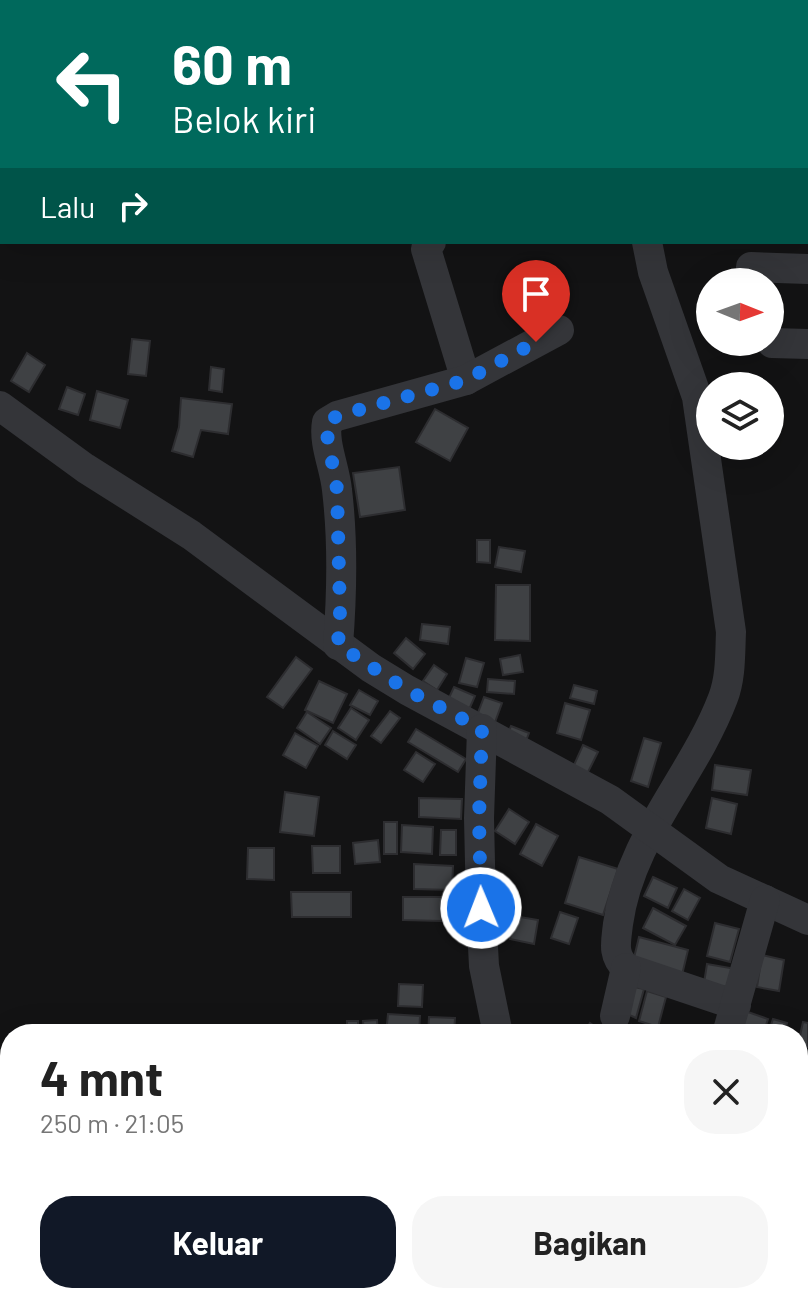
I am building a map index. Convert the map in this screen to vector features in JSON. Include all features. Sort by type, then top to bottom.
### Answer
[{"type":"street","points":[[430,244],[426,249],[466,380]]},
{"type":"street","points":[[647,244],[653,272],[697,397],[731,632],[730,665],[724,697],[709,729],[650,829],[621,899],[615,949],[626,968],[736,1005]]},
{"type":"street","points":[[751,267],[808,269]]},
{"type":"street","points":[[338,645],[338,505],[327,422],[337,416],[466,380],[559,330]]},
{"type":"street","points":[[784,343],[808,344]]},
{"type":"street","points":[[0,406],[85,468],[191,535],[338,645],[407,690],[610,800],[719,879],[808,920]]},
{"type":"street","points":[[482,729],[479,818],[481,908],[484,966],[496,1024]]},
{"type":"street","points":[[730,1024],[765,900]]},
{"type":"street","points":[[615,1016],[626,968]]},
{"type":"building","points":[[132,339],[150,341],[146,376],[128,374]]},
{"type":"building","points":[[27,353],[45,365],[29,392],[11,381]]},
{"type":"building","points":[[211,367],[224,369],[222,392],[209,390]]},
{"type":"building","points":[[67,387],[85,394],[78,415],[59,409]]},
{"type":"building","points":[[97,391],[128,400],[120,428],[90,420]]},
{"type":"building","points":[[181,398],[232,404],[228,434],[201,430],[193,457],[172,451],[179,427]]},
{"type":"building","points":[[435,409],[468,428],[450,461],[416,442]]},
{"type":"building","points":[[399,467],[405,510],[360,517],[353,473]]},
{"type":"building","points":[[477,540],[490,540],[490,563],[477,562]]},
{"type":"building","points":[[499,547],[525,551],[521,572],[495,567]]},
{"type":"building","points":[[496,585],[530,585],[530,641],[495,640]]},
{"type":"building","points":[[422,624],[450,627],[448,644],[420,640]]},
{"type":"building","points":[[406,638],[425,654],[413,669],[394,653]]},
{"type":"building","points":[[520,655],[523,672],[503,675],[500,659]]},
{"type":"building","points":[[296,657],[312,669],[283,708],[267,697]]},
{"type":"building","points":[[466,658],[484,663],[477,687],[459,683]]},
{"type":"building","points":[[434,665],[447,674],[437,690],[423,681]]},
{"type":"building","points":[[488,679],[515,681],[514,694],[487,692]]},
{"type":"building","points":[[319,681],[347,694],[333,723],[305,710]]},
{"type":"building","points":[[574,685],[597,691],[594,704],[570,698]]},
{"type":"building","points":[[454,687],[475,696],[468,712],[447,702]]},
{"type":"building","points":[[359,690],[378,701],[370,715],[350,705]]},
{"type":"building","points":[[484,697],[502,703],[494,725],[476,718]]},
{"type":"building","points":[[565,703],[590,710],[581,740],[557,733]]},
{"type":"building","points":[[351,708],[369,720],[356,740],[338,728]]},
{"type":"building","points":[[390,711],[400,718],[381,743],[371,736]]},
{"type":"building","points":[[307,712],[331,728],[320,744],[297,728]]},
{"type":"building","points":[[511,726],[529,733],[524,746],[506,738]]},
{"type":"building","points":[[416,729],[466,759],[458,772],[408,742]]},
{"type":"building","points":[[333,731],[356,745],[347,759],[325,745]]},
{"type":"building","points":[[295,733],[318,746],[306,768],[283,755]]},
{"type":"building","points":[[644,738],[661,743],[648,787],[631,781]]},
{"type":"building","points":[[583,745],[598,752],[584,780],[570,774]]},
{"type":"building","points":[[416,752],[435,764],[423,782],[404,770]]},
{"type":"building","points":[[715,765],[751,770],[747,795],[712,790]]},
{"type":"building","points":[[285,792],[319,797],[314,836],[280,832]]},
{"type":"building","points":[[419,798],[462,799],[461,819],[419,817]]},
{"type":"building","points":[[712,798],[737,804],[731,834],[706,828]]},
{"type":"building","points":[[509,809],[529,822],[515,844],[495,831]]},
{"type":"building","points":[[384,822],[397,822],[397,854],[384,854]]},
{"type":"building","points":[[536,824],[558,836],[542,866],[520,854]]},
{"type":"building","points":[[402,825],[433,827],[432,854],[401,852]]},
{"type":"building","points":[[441,830],[456,830],[456,855],[440,855]]},
{"type":"building","points":[[378,840],[380,862],[355,864],[353,843]]},
{"type":"building","points":[[312,846],[340,846],[340,873],[313,873]]},
{"type":"building","points":[[248,848],[274,848],[274,880],[247,879]]},
{"type":"building","points":[[579,857],[618,869],[603,915],[565,903]]},
{"type":"building","points":[[414,864],[453,866],[452,890],[414,889]]},
{"type":"building","points":[[653,877],[677,888],[668,908],[644,896]]},
{"type":"building","points":[[684,889],[700,898],[688,920],[672,911]]},
{"type":"building","points":[[291,892],[351,892],[351,917],[292,917]]},
{"type":"building","points":[[403,897],[442,897],[442,921],[403,920]]},
{"type":"building","points":[[653,908],[686,926],[675,945],[643,928]]},
{"type":"building","points":[[560,912],[578,918],[569,944],[551,938]]},
{"type":"building","points":[[514,916],[538,920],[534,944],[510,939]]},
{"type":"building","points":[[715,923],[739,929],[730,962],[707,956]]},
{"type":"building","points":[[639,937],[688,950],[682,975],[633,962]]},
{"type":"building","points":[[762,955],[784,960],[779,991],[757,987]]},
{"type":"building","points":[[707,964],[736,969],[733,988],[704,983]]},
{"type":"building","points":[[399,984],[423,985],[422,1007],[398,1006]]},
{"type":"building","points":[[634,987],[644,989],[636,1018],[625,1013]]},
{"type":"building","points":[[647,991],[666,997],[659,1024],[639,1021]]},
{"type":"building","points":[[745,1011],[768,1019],[766,1024],[740,1024]]},
{"type":"building","points":[[388,1014],[420,1016],[420,1024],[387,1024]]},
{"type":"building","points":[[429,1017],[455,1018],[455,1024],[429,1024]]},
{"type":"building","points":[[773,1019],[787,1023],[787,1024],[771,1024]]},
{"type":"building","points":[[377,1020],[377,1024],[363,1024],[363,1021]]},
{"type":"route","points":[[481,908],[479,818],[482,729],[407,690],[338,645],[340,552],[337,489],[326,429],[327,422],[337,416],[466,380],[536,342]]}]
